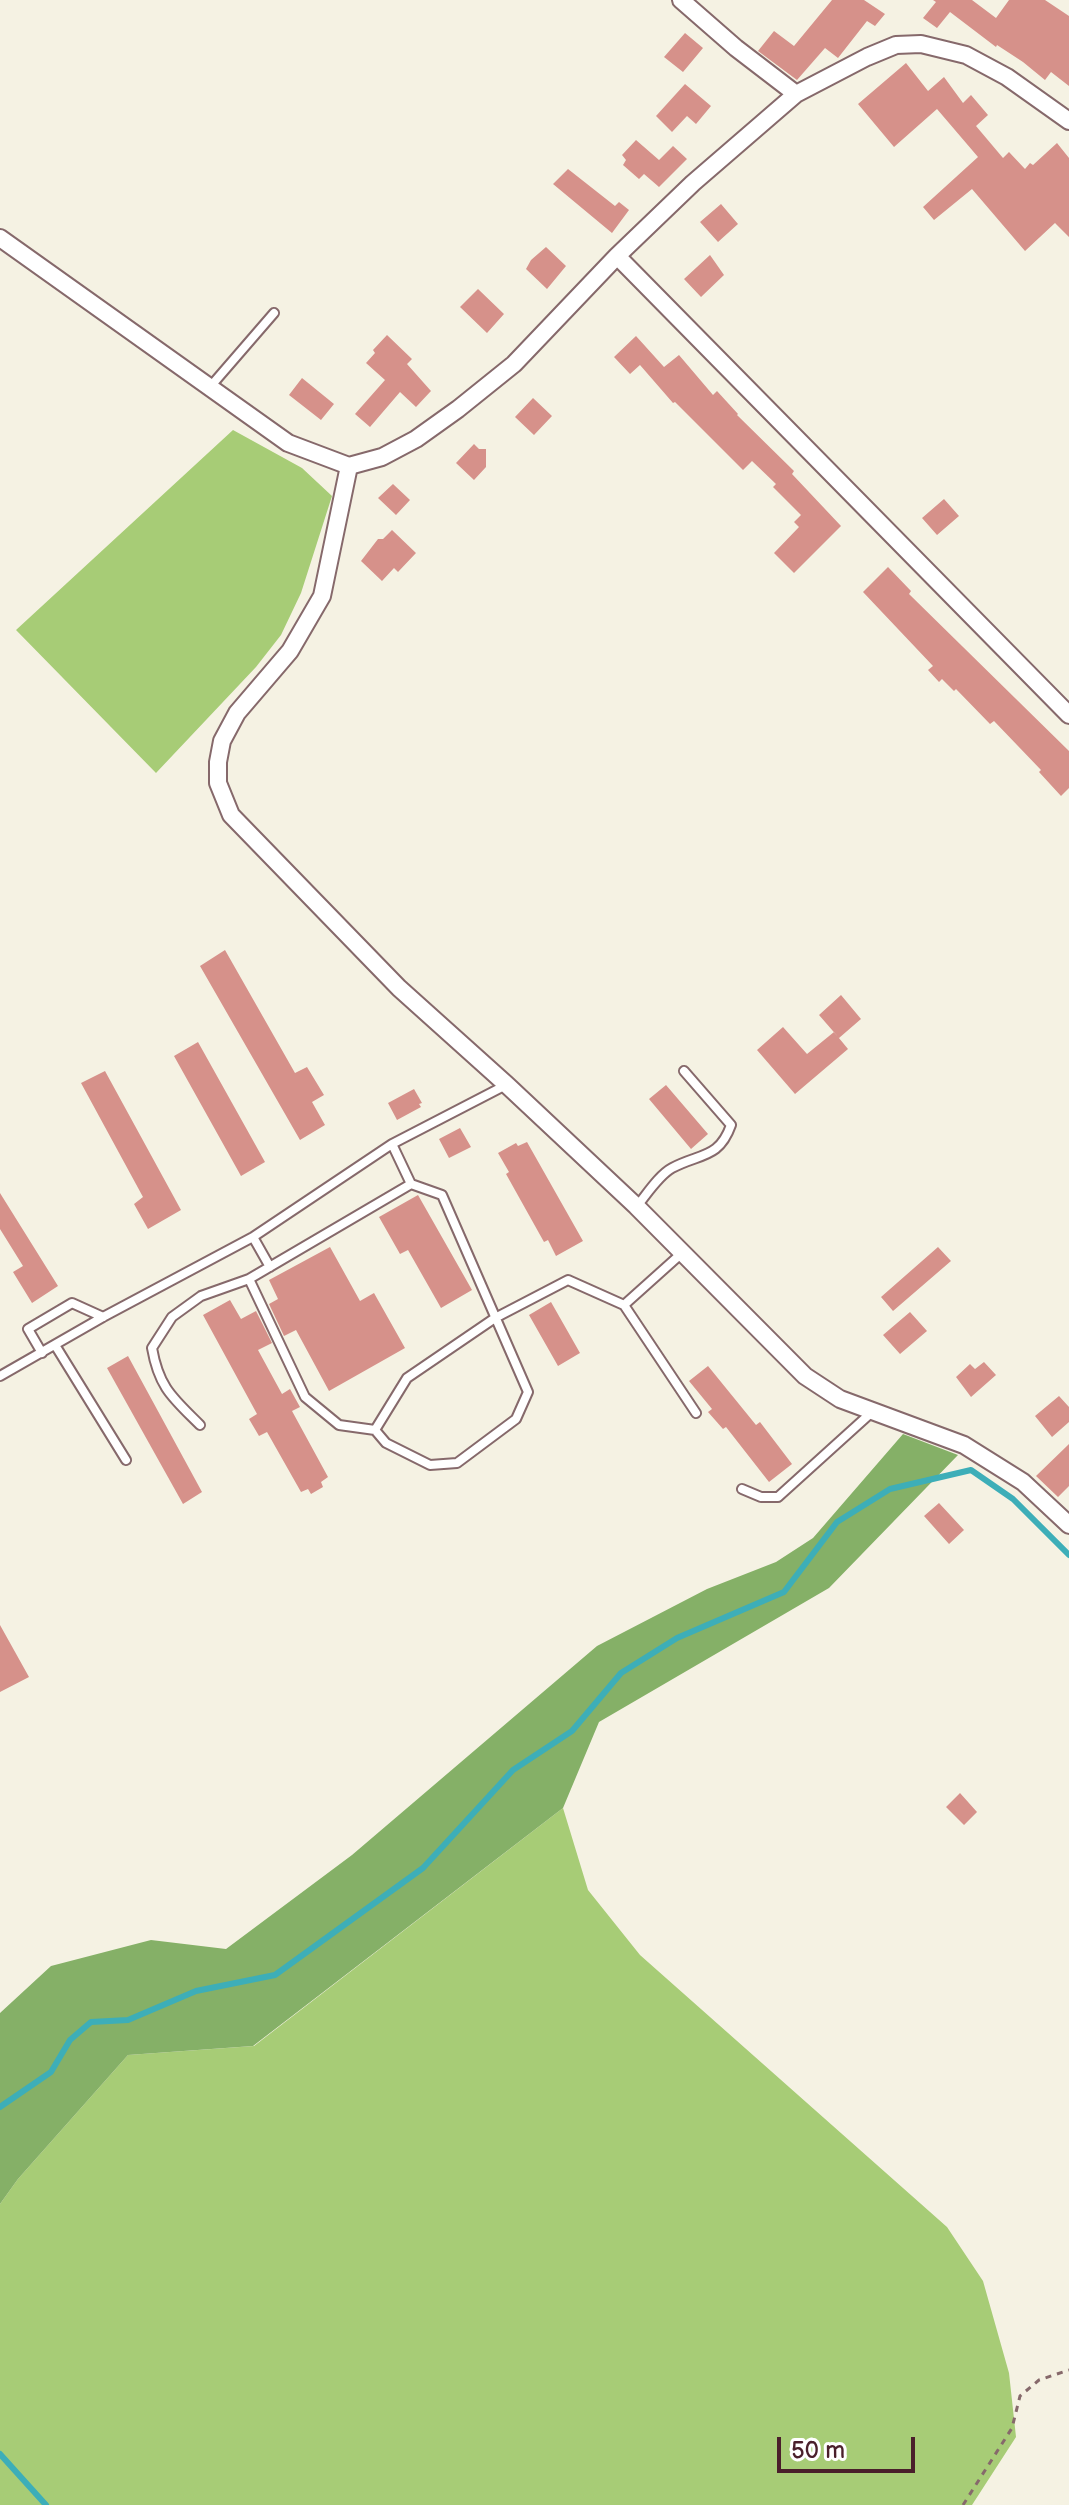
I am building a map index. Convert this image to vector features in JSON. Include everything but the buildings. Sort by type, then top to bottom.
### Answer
[{"type":"street","points":[[681,0],[796,94]]},
{"type":"street","points":[[0,238],[288,443],[349,466],[382,457],[416,439],[458,409],[514,364],[617,256],[693,183],[796,94],[867,57],[896,45],[921,44],[966,55],[1007,77],[1069,121]]},
{"type":"street","points":[[617,256],[1069,715]]},
{"type":"street","points":[[349,466],[322,596],[290,651],[237,713],[222,741],[218,783],[231,815],[399,988],[636,1206],[805,1376],[840,1399],[964,1445],[1023,1482],[1069,1525]]},
{"type":"lane","points":[[210,387],[274,313]]},
{"type":"lane","points":[[636,1206],[669,1169],[716,1151],[726,1140],[731,1125],[684,1071]]},
{"type":"lane","points":[[0,1376],[253,1237],[392,1144],[507,1085]]},
{"type":"lane","points":[[249,1279],[305,1397],[339,1425],[375,1430],[386,1443],[430,1465],[457,1463],[516,1419],[528,1392],[442,1195],[411,1184],[392,1144]]},
{"type":"lane","points":[[200,1425],[170,1395],[156,1373],[152,1348],[172,1317],[201,1296],[249,1279],[411,1184]]},
{"type":"lane","points":[[253,1237],[270,1267]]},
{"type":"lane","points":[[624,1305],[682,1253]]},
{"type":"lane","points":[[375,1430],[407,1378],[495,1318],[568,1280],[624,1305],[696,1413]]},
{"type":"lane","points":[[42,1353],[28,1329],[72,1303],[103,1317]]},
{"type":"lane","points":[[55,1345],[126,1460]]},
{"type":"lane","points":[[742,1489],[761,1497],[778,1497],[872,1412]]},
{"type":"path","points":[[963,2505],[1012,2428],[1020,2396],[1039,2380],[1069,2370]]},
{"type":"green space","points":[[233,430],[302,468],[332,496],[301,593],[281,635],[256,667],[156,773],[16,630]]},
{"type":"green space","points":[[903,1434],[958,1455],[829,1588],[599,1722],[563,1808],[253,2046],[128,2055],[18,2179],[0,2204],[0,2013],[51,1966],[151,1940],[226,1949],[352,1855],[597,1646],[707,1589],[776,1562],[813,1538]]},
{"type":"green space","points":[[563,1808],[588,1890],[640,1955],[947,2227],[983,2281],[1009,2373],[1016,2437],[972,2505],[0,2505],[0,2204],[18,2179],[128,2055],[254,2046]]},
{"type":"waterway","points":[[0,2107],[51,2072],[70,2040],[91,2022],[128,2020],[196,1991],[275,1975],[423,1868],[513,1770],[572,1731],[621,1673],[677,1638],[784,1592],[837,1522],[890,1489],[971,1470],[1013,1499],[1069,1555]]},
{"type":"waterway","points":[[0,2454],[46,2505]]}]
